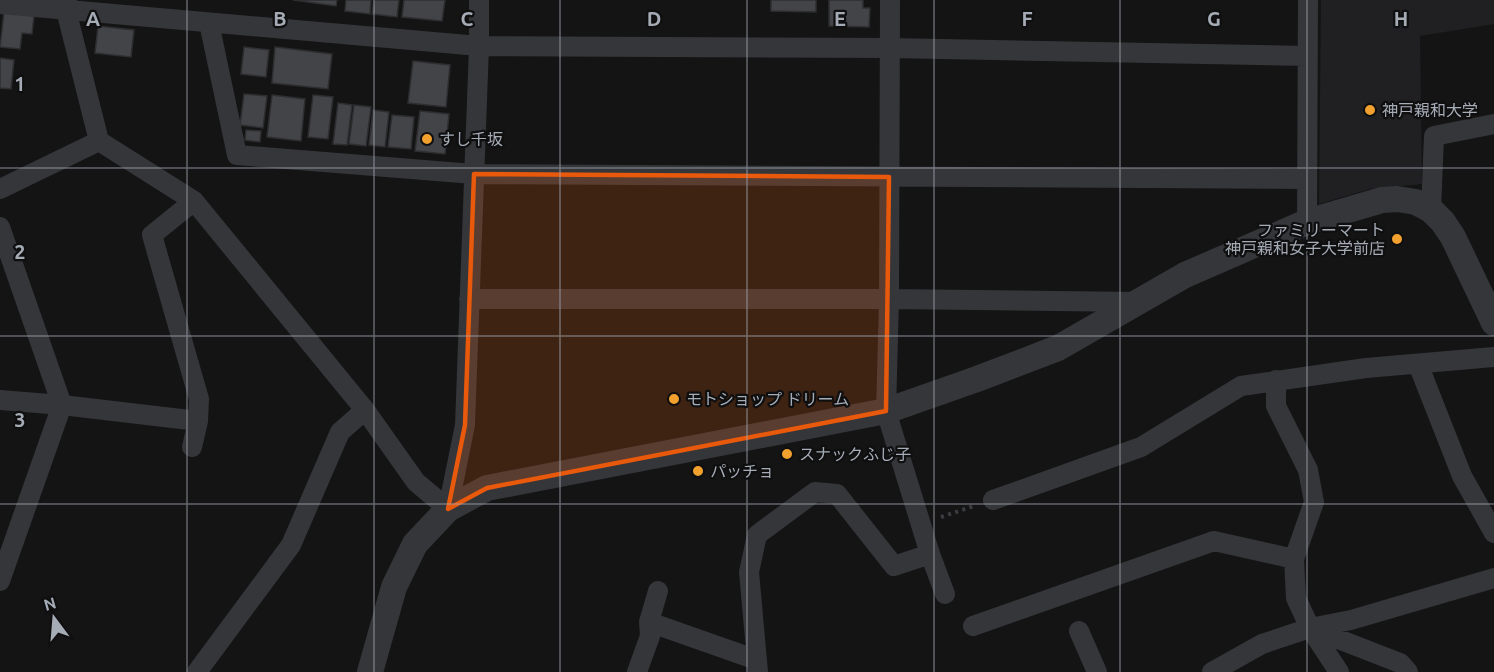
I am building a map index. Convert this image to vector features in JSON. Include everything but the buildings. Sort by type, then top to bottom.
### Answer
[{"type":"street","points":[[448,509],[465,425],[479,0]]},
{"type":"street","points":[[890,0],[889,299],[886,411],[930,554],[945,594]]},
{"type":"street","points":[[1307,222],[1308,0]]},
{"type":"street","points":[[0,4],[67,5],[209,23],[479,46],[890,48],[1308,56]]},
{"type":"street","points":[[67,5],[99,141],[194,201],[365,410],[416,482],[448,509]]},
{"type":"street","points":[[209,23],[237,154],[474,174],[1307,179]]},
{"type":"street","points":[[1431,210],[1434,136],[1494,124]]},
{"type":"street","points":[[0,189],[99,141]]},
{"type":"street","points":[[370,672],[394,587],[415,544],[448,509],[487,488],[886,411],[1058,348],[1185,275],[1307,222],[1382,200],[1397,199],[1416,202],[1431,210],[1453,237],[1494,323]]},
{"type":"street","points":[[192,447],[198,421],[199,399],[152,235],[194,201]]},
{"type":"street","points":[[0,227],[62,405],[0,581]]},
{"type":"street","points":[[469,299],[889,299],[1139,302]]},
{"type":"street","points":[[993,500],[1141,447],[1241,386],[1366,368],[1494,357]]},
{"type":"street","points":[[1418,364],[1462,476],[1494,533]]},
{"type":"street","points":[[1276,380],[1276,406],[1308,470],[1314,502],[1294,559],[1296,598],[1310,628],[1339,672]]},
{"type":"street","points":[[0,400],[198,421]]},
{"type":"street","points":[[197,672],[291,545],[340,432],[365,410]]},
{"type":"street","points":[[649,622],[757,666],[749,572],[758,535],[815,492],[837,494],[894,566],[930,554]]},
{"type":"street","points":[[973,626],[1214,541],[1294,559]]},
{"type":"street","points":[[1212,672],[1262,644],[1310,628],[1351,620],[1494,578]]},
{"type":"street","points":[[637,672],[650,636],[649,622],[658,591]]},
{"type":"street","points":[[1310,628],[1400,663],[1408,672]]},
{"type":"street","points":[[1079,631],[1097,672]]},
{"type":"path","points":[[921,524],[993,500]]},
{"type":"highlighted area","points":[[474,174],[889,177],[886,411],[487,488],[448,509],[465,425]]},
{"type":"shaded area","name":"神戸親和大学","points":[[1321,0],[1494,0],[1494,24],[1420,36],[1422,184],[1370,189],[1319,204]]},
{"type":"place","name":"神戸親和大学","points":[[1370,110]]},
{"type":"place","name":"すし千坂","points":[[427,139]]},
{"type":"place","name":"ファミリーマート 神戸親和女子大学前店","points":[[1397,239]]},
{"type":"place","name":"モトショップ ドリーム","points":[[674,399]]},
{"type":"place","name":"スナックふじ子","points":[[787,454]]},
{"type":"place","name":"パッチョ","points":[[698,471]]}]
